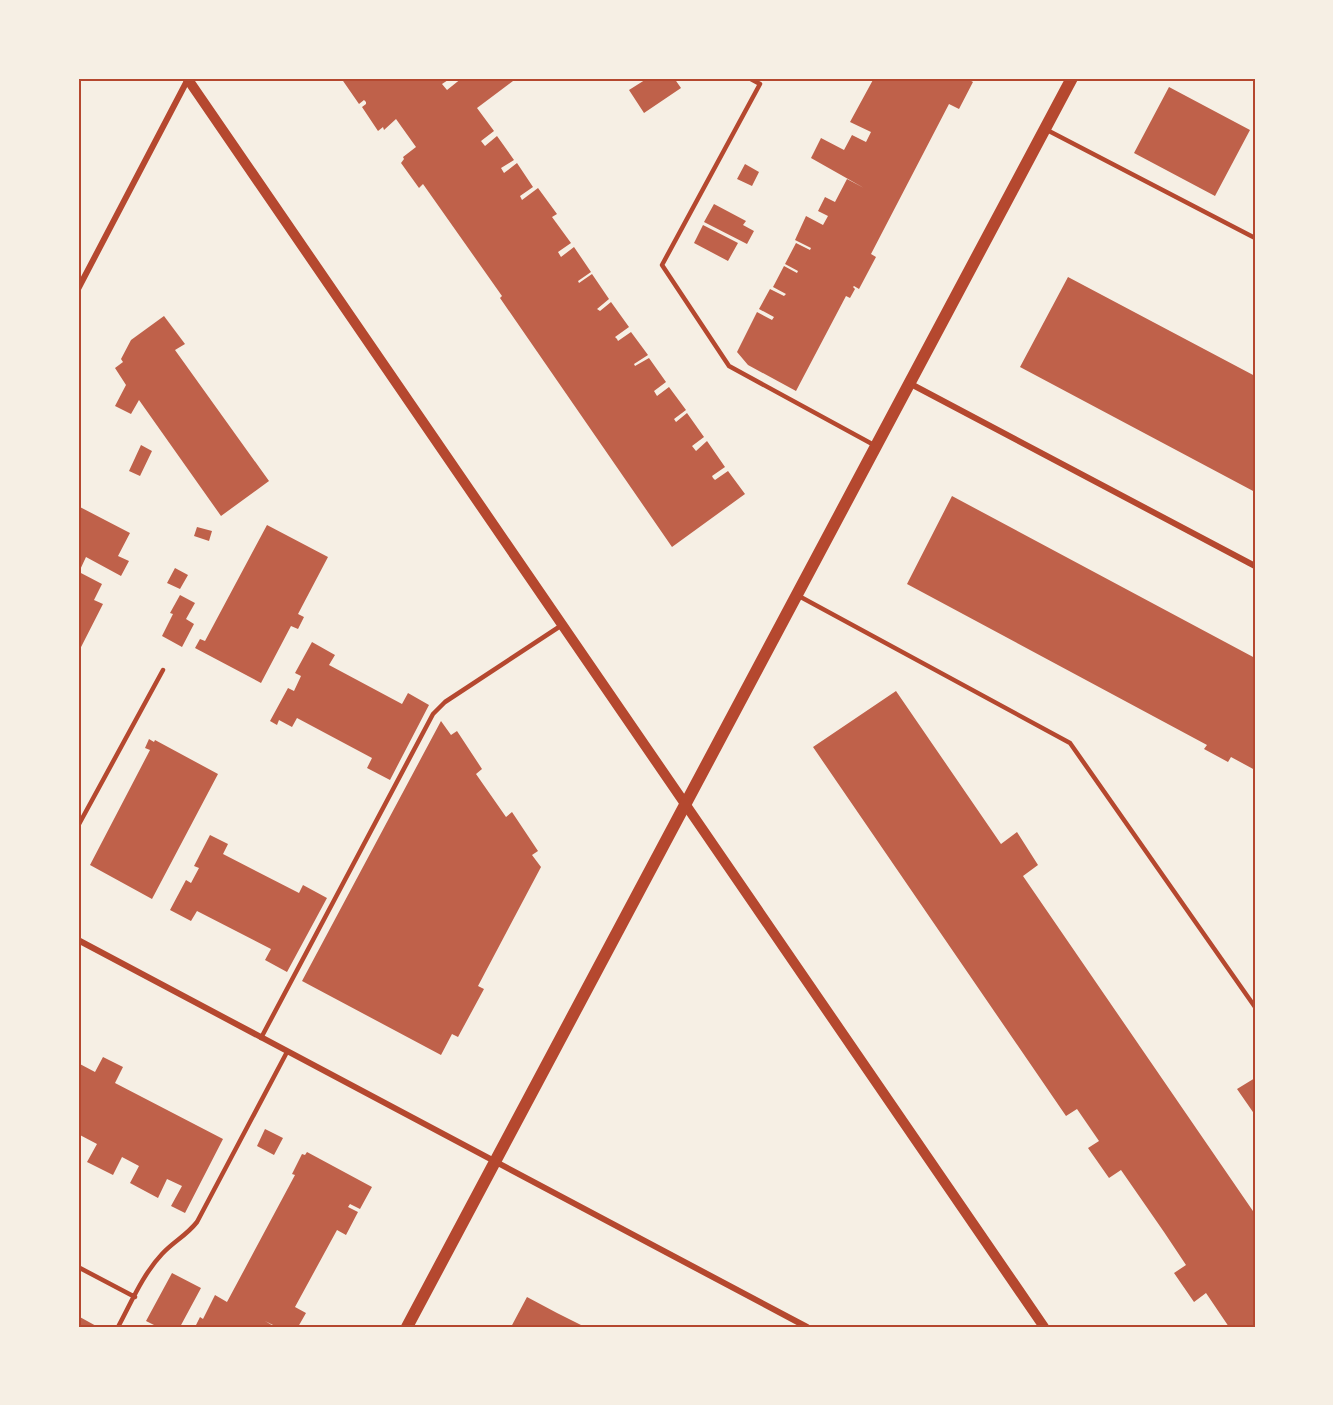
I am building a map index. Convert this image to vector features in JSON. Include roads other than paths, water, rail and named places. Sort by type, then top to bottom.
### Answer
[{"type":"main road","points":[[407,1327],[1072,78]]},
{"type":"street","points":[[78,289],[188,78],[1044,1327]]},
{"type":"street","points":[[909,383],[1255,566]]},
{"type":"street","points":[[78,940],[807,1327]]},
{"type":"lane","points":[[749,78],[760,84],[662,265],[729,366],[876,447]]},
{"type":"lane","points":[[1045,129],[1255,238]]},
{"type":"lane","points":[[797,595],[1070,743],[1255,1007]]},
{"type":"lane","points":[[261,1038],[433,714],[445,702],[562,625]]},
{"type":"lane","points":[[78,826],[163,670]]},
{"type":"lane","points":[[118,1327],[163,1253],[188,1233],[197,1222],[287,1052]]},
{"type":"lane","points":[[78,1267],[135,1297]]}]
